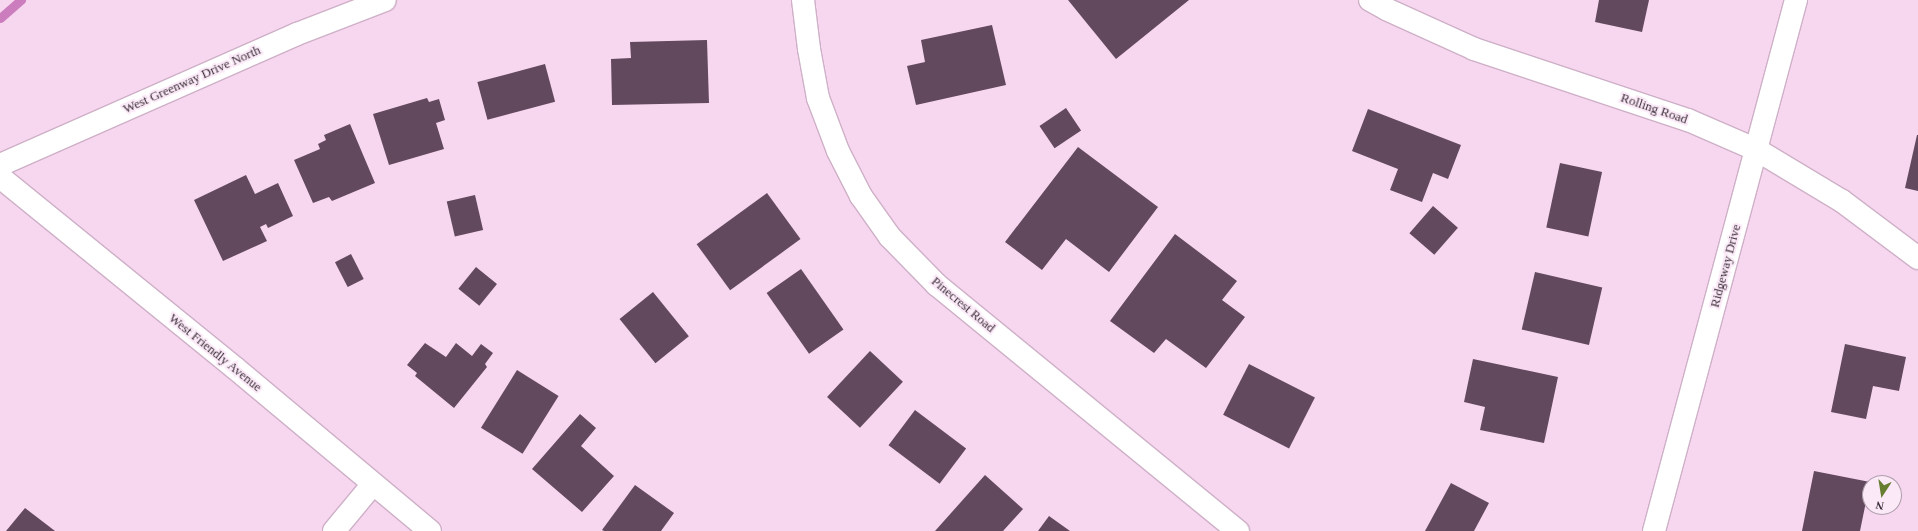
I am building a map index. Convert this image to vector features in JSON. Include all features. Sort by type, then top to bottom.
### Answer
[{"type":"street","name":"West Greenway Drive North","points":[[0,165],[297,34],[385,0]]},
{"type":"street","name":"Pinecrest Road","points":[[804,0],[809,49],[817,91],[828,124],[838,151],[861,196],[890,237],[937,285],[1238,531]]},
{"type":"street","name":"Rolling Road","points":[[1370,0],[1386,9],[1474,49],[1688,120],[1757,150],[1842,200],[1918,258]]},
{"type":"street","name":"Ridgeway Drive","points":[[1654,531],[1796,0]]},
{"type":"street","name":"West Friendly Avenue","points":[[0,177],[235,368],[430,531]]},
{"type":"street","points":[[334,531],[373,484]]},
{"type":"building","points":[[1068,0],[1189,0],[1116,59]]},
{"type":"building","points":[[1599,0],[1649,0],[1642,32],[1595,22]]},
{"type":"building","points":[[992,25],[1006,85],[916,105],[907,66],[925,62],[921,40]]},
{"type":"building","points":[[707,40],[709,103],[612,105],[611,59],[631,58],[630,42]]},
{"type":"building","points":[[545,64],[555,102],[487,120],[477,82]]},
{"type":"building","points":[[427,98],[429,102],[439,99],[445,120],[436,123],[444,149],[389,165],[373,114]]},
{"type":"building","points":[[1066,108],[1081,130],[1055,148],[1039,126]]},
{"type":"building","points":[[1368,109],[1461,145],[1448,179],[1433,173],[1422,202],[1390,190],[1398,169],[1352,151]]},
{"type":"building","points":[[350,124],[375,183],[332,201],[329,197],[313,203],[294,160],[320,149],[318,144],[326,140],[324,135]]},
{"type":"building","points":[[1918,135],[1918,191],[1905,188]]},
{"type":"building","points":[[1078,147],[1158,207],[1109,272],[1066,239],[1042,270],[1005,242]]},
{"type":"building","points":[[1560,163],[1602,172],[1588,236],[1546,228]]},
{"type":"building","points":[[246,175],[255,194],[278,183],[293,216],[268,228],[266,224],[260,227],[267,241],[223,261],[194,200]]},
{"type":"building","points":[[767,193],[801,239],[730,290],[697,244]]},
{"type":"building","points":[[475,195],[483,230],[455,237],[447,202]]},
{"type":"building","points":[[1433,206],[1458,228],[1434,255],[1409,233]]},
{"type":"building","points":[[1175,234],[1237,281],[1222,300],[1245,317],[1206,368],[1166,339],[1154,353],[1110,321]]},
{"type":"building","points":[[351,254],[364,279],[348,287],[335,262]]},
{"type":"building","points":[[476,267],[497,284],[479,306],[458,289]]},
{"type":"building","points":[[801,269],[843,330],[809,354],[767,293]]},
{"type":"building","points":[[1535,272],[1602,288],[1589,345],[1522,329]]},
{"type":"building","points":[[653,292],[689,336],[655,363],[620,319]]},
{"type":"building","points":[[425,343],[446,357],[456,343],[472,356],[481,344],[493,353],[485,364],[487,367],[454,408],[415,376],[417,373],[407,365]]},
{"type":"building","points":[[1845,344],[1906,357],[1899,391],[1873,386],[1866,419],[1831,412]]},
{"type":"building","points":[[870,351],[903,382],[860,428],[827,397]]},
{"type":"building","points":[[1473,359],[1558,377],[1544,443],[1480,430],[1485,407],[1464,402]]},
{"type":"building","points":[[1249,364],[1315,398],[1289,448],[1223,415]]},
{"type":"building","points":[[517,370],[559,396],[523,454],[481,428]]},
{"type":"building","points":[[915,410],[966,449],[940,484],[889,445]]},
{"type":"building","points":[[580,414],[596,428],[581,446],[614,476],[582,512],[532,469]]},
{"type":"building","points":[[1814,471],[1862,480],[1862,515],[1863,515],[1860,531],[1802,531]]},
{"type":"building","points":[[985,475],[1023,509],[1003,531],[935,531]]},
{"type":"building","points":[[1451,483],[1489,503],[1474,531],[1425,531]]},
{"type":"building","points":[[635,485],[674,513],[661,531],[602,530]]},
{"type":"building","points":[[25,508],[55,531],[6,531]]},
{"type":"building","points":[[1049,516],[1070,531],[1038,531]]},
{"type":"waterway","points":[[0,18],[21,0]]}]
